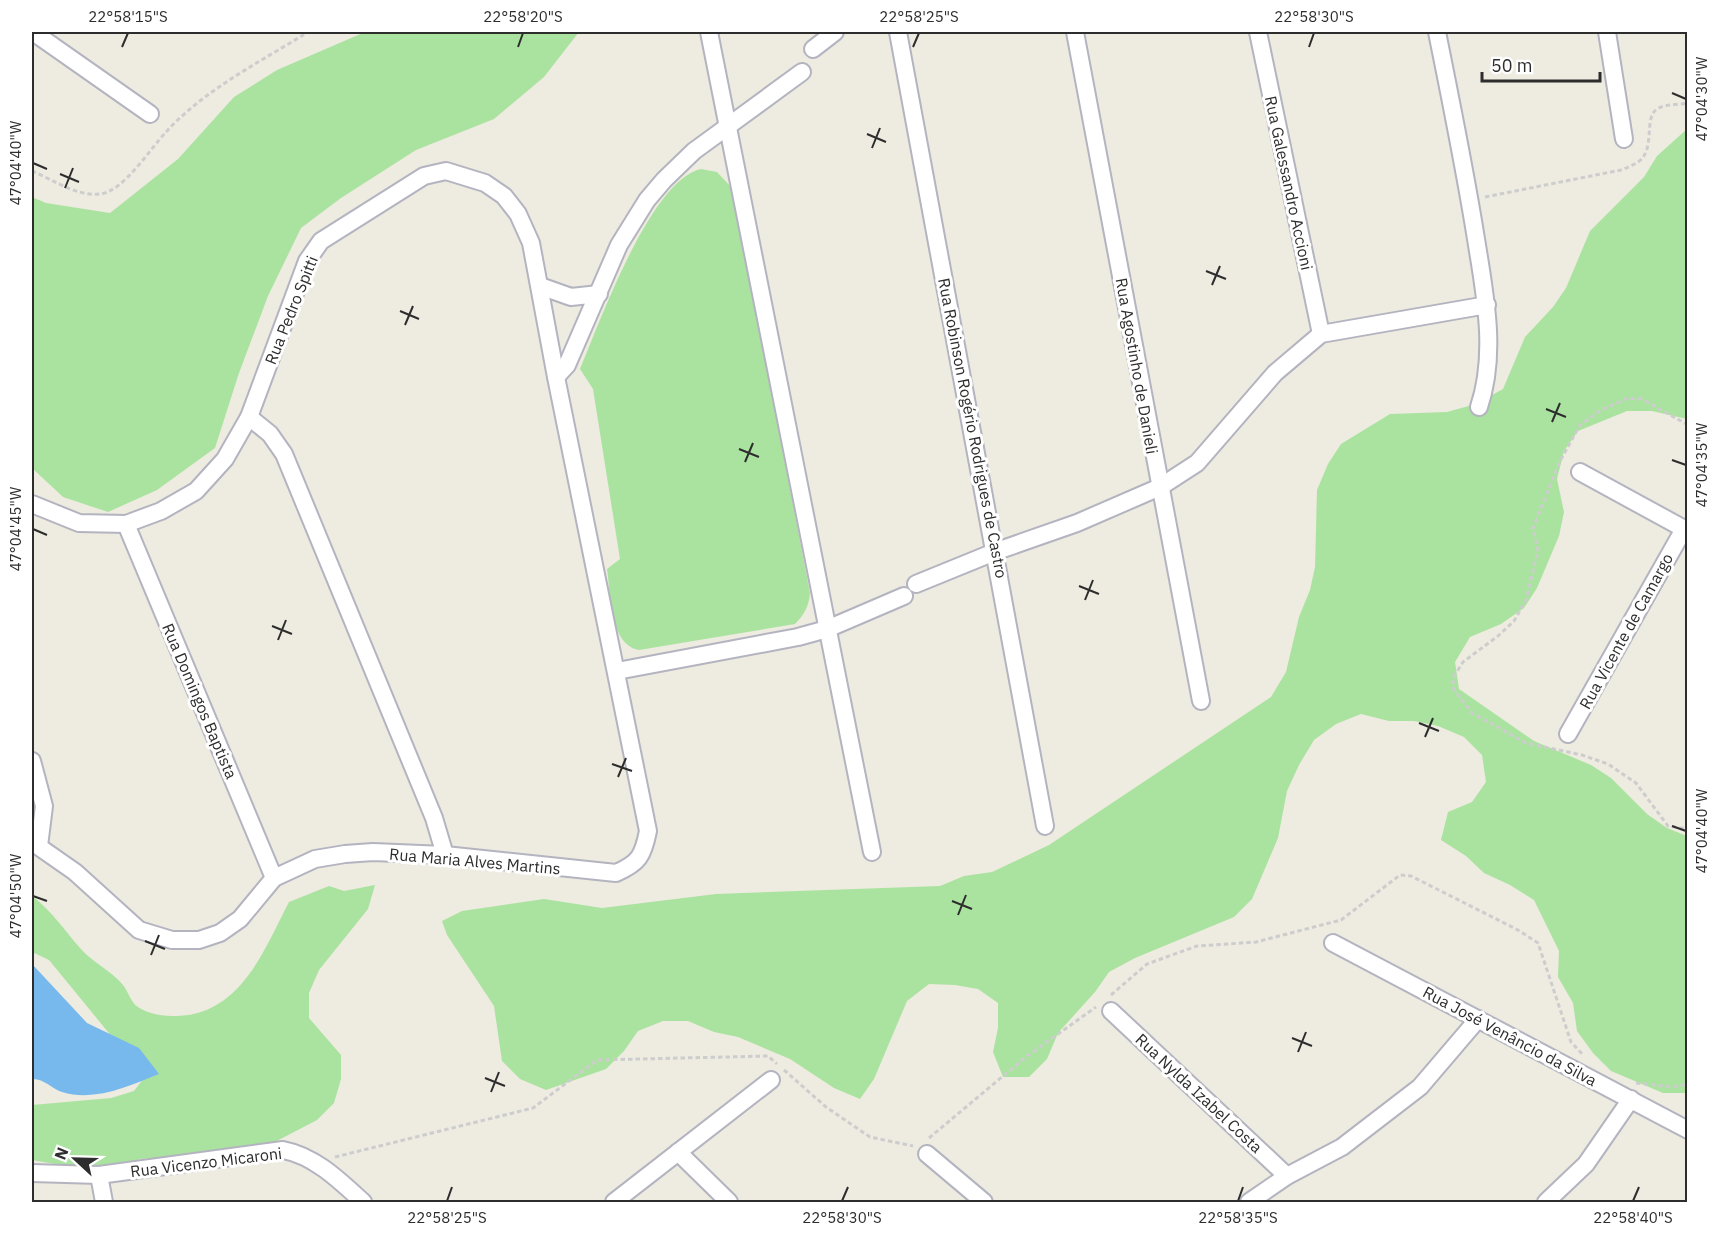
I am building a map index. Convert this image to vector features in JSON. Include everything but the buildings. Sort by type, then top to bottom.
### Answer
[{"type":"street","points":[[708,32],[872,852]]},
{"type":"street","points":[[813,49],[835,32]]},
{"type":"street","name":"Rua Robinson Rogério Rodrigues de Castro","points":[[898,32],[1046,826]]},
{"type":"street","name":"Rua Agostinho de Danieli","points":[[1075,32],[1201,701]]},
{"type":"street","name":"Rua Galessandro Accioni","points":[[1258,32],[1320,334]]},
{"type":"street","points":[[1437,32],[1470,200],[1487,305],[1488,376],[1479,407]]},
{"type":"street","points":[[1607,32],[1624,139]]},
{"type":"street","points":[[35,40],[150,114]]},
{"type":"street","points":[[556,377],[567,365],[619,245],[647,200],[679,165],[802,72]]},
{"type":"street","name":"Rua Pedro Spitti","points":[[32,504],[79,523],[126,524],[161,511],[196,491],[225,459],[249,417],[307,261],[321,241],[424,176],[446,171],[464,175],[485,183],[504,196],[519,214],[531,243],[556,377],[617,671]]},
{"type":"street","points":[[540,286],[571,297],[599,294]]},
{"type":"street","points":[[617,671],[798,637],[827,629],[996,551],[1077,523],[1160,487],[1197,463],[1275,373],[1320,334],[1487,305]]},
{"type":"street","points":[[249,417],[270,434],[284,454],[434,818],[445,855]]},
{"type":"street","points":[[1580,472],[1686,530]]},
{"type":"street","name":"Rua Domingos Baptista","points":[[126,524],[274,878]]},
{"type":"street","name":"Rua Vicente de Camargo","points":[[1568,734],[1686,530]]},
{"type":"street","name":"Rua Maria Alves Martins","points":[[35,844],[75,872],[139,930],[172,940],[199,940],[220,933],[246,912],[274,878],[315,859],[345,854],[373,852],[445,855],[596,873],[616,873],[634,866],[644,850],[648,831],[617,671]]},
{"type":"street","points":[[32,761],[44,806],[35,844]]},
{"type":"street","name":"Rua José Venâncio da Silva","points":[[1333,943],[1688,1130]]},
{"type":"street","name":"Rua Nylda Izabel Costa","points":[[1111,1011],[1287,1176]]},
{"type":"street","points":[[1249,1203],[1287,1176],[1342,1148],[1420,1087],[1478,1019]]},
{"type":"street","points":[[615,1203],[771,1080]]},
{"type":"street","points":[[1546,1203],[1586,1164],[1631,1099]]},
{"type":"street","name":"Rua Vicenzo Micaroni","points":[[32,1173],[99,1175],[267,1150],[299,1153],[315,1162],[360,1201]]},
{"type":"street","points":[[925,1151],[984,1203]]},
{"type":"street","points":[[678,1152],[729,1203]]},
{"type":"street","points":[[99,1175],[104,1203]]},
{"type":"path","points":[[32,171],[84,194],[103,194],[121,184],[167,131],[193,106],[308,32]]},
{"type":"path","points":[[1470,200],[1621,170],[1640,161],[1649,145],[1650,119],[1654,112],[1659,108],[1688,103]]},
{"type":"path","points":[[1688,425],[1642,399],[1628,398],[1601,410],[1580,425],[1560,461],[1533,528],[1538,550],[1526,600],[1514,621],[1498,636],[1462,662],[1453,678],[1453,688],[1472,712],[1526,743],[1582,754],[1608,764],[1636,783],[1668,826],[1688,829]]},
{"type":"path","points":[[315,1162],[533,1108],[597,1060],[768,1056],[826,1107],[870,1137],[925,1151],[926,1141],[1027,1056],[1103,1002],[1147,964],[1197,945],[1256,942],[1329,925],[1341,920],[1400,875],[1411,876],[1518,930],[1538,943],[1571,1042],[1591,1060]]},
{"type":"path","points":[[1632,1081],[1673,1087],[1688,1084]]},
{"type":"green space","points":[[365,32],[579,32],[544,77],[494,119],[416,150],[341,198],[301,228],[268,296],[239,373],[215,448],[157,490],[108,512],[63,497],[32,468],[32,197],[46,203],[110,213],[178,159],[234,97],[277,70]]},
{"type":"green space","points":[[1687,129],[1687,419],[1652,411],[1627,411],[1578,431],[1564,451],[1557,479],[1564,512],[1559,536],[1537,588],[1524,608],[1501,624],[1470,637],[1455,662],[1459,689],[1534,741],[1591,765],[1611,778],[1647,814],[1667,828],[1687,836],[1687,1093],[1663,1093],[1611,1071],[1593,1053],[1577,1031],[1573,1003],[1558,977],[1559,951],[1534,900],[1484,873],[1466,856],[1441,840],[1448,812],[1472,802],[1486,782],[1482,755],[1464,737],[1438,726],[1414,721],[1389,721],[1361,714],[1336,724],[1314,740],[1299,765],[1287,791],[1278,838],[1252,899],[1234,917],[1135,958],[1109,972],[1095,992],[1058,1033],[1047,1059],[1029,1077],[1003,1077],[993,1052],[998,1028],[998,1003],[978,989],[929,984],[907,1001],[874,1079],[860,1099],[834,1088],[790,1059],[738,1037],[714,1032],[688,1021],[663,1021],[638,1031],[624,1051],[606,1069],[546,1090],[520,1079],[502,1061],[494,1006],[447,935],[442,921],[462,911],[544,899],[602,908],[716,894],[940,886],[964,876],[992,872],[1049,845],[1271,697],[1286,672],[1299,617],[1310,590],[1315,567],[1317,490],[1328,464],[1341,444],[1390,414],[1447,412],[1476,404],[1503,389],[1525,337],[1553,307],[1566,288],[1590,231],[1644,177],[1657,156]]},
{"type":"green space","points":[[701,169],[717,172],[732,188],[810,593],[806,610],[795,624],[639,650],[629,646],[622,638],[613,617],[607,569],[620,559],[593,389],[580,369],[613,289],[646,225],[664,198],[682,179]]},
{"type":"green space","points":[[375,885],[368,909],[319,970],[309,993],[309,1018],[341,1055],[341,1079],[334,1103],[317,1120],[269,1145],[196,1155],[140,1159],[113,1167],[84,1169],[32,1160],[32,1105],[111,1098],[134,1091],[150,1070],[117,1043],[49,960],[32,952],[32,896],[52,914],[86,954],[119,980],[136,1005],[152,1013],[177,1016],[199,1012],[218,1004],[234,992],[259,959],[289,902],[329,886],[344,891]]},
{"type":"water","points":[[32,964],[87,1023],[139,1048],[159,1074],[112,1091],[87,1095],[62,1092],[32,1079]]}]
